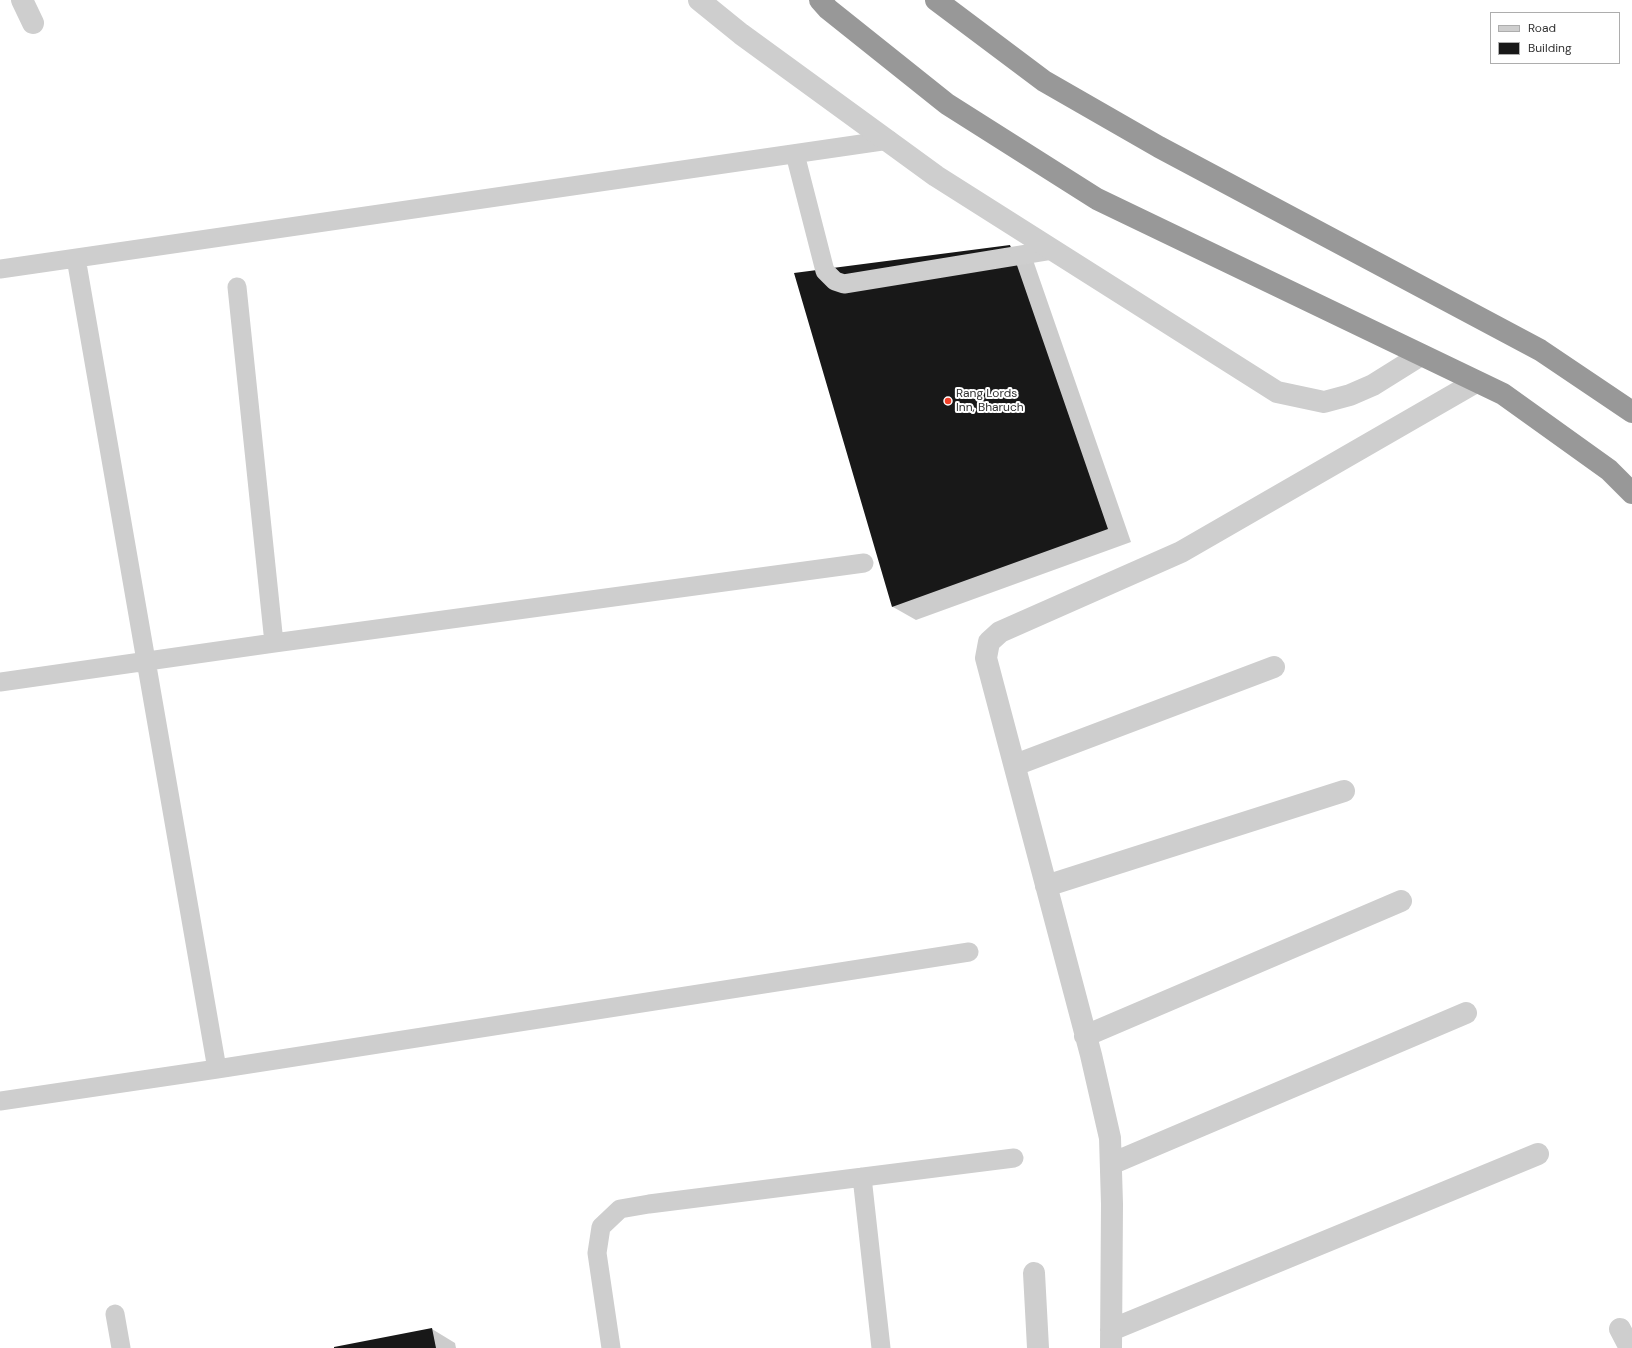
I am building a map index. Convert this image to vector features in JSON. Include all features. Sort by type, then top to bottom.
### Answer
[{"type":"highway","points":[[820,0],[828,9],[947,104],[1097,199],[1503,394],[1609,470],[1632,493]]},
{"type":"highway","points":[[936,0],[1044,81],[1159,147],[1540,350],[1632,412]]},
{"type":"street","points":[[22,0],[33,23]]},
{"type":"street","points":[[699,0],[741,34],[889,140],[936,176],[1277,392],[1324,402],[1350,395],[1373,385],[1421,355]]},
{"type":"street","points":[[1476,382],[1181,552],[1000,632],[989,642],[986,658],[1015,765],[1110,1138],[1111,1339],[1538,1154]]},
{"type":"street","points":[[1015,765],[1274,667]]},
{"type":"street","points":[[1046,886],[1344,791]]},
{"type":"street","points":[[1085,1036],[1401,901]]},
{"type":"street","points":[[1111,1164],[1466,1013]]},
{"type":"street","points":[[1034,1273],[1038,1348]]},
{"type":"street","points":[[1620,1329],[1630,1348]]},
{"type":"lane","points":[[0,269],[889,140]]},
{"type":"lane","points":[[795,154],[825,271],[835,281],[844,284],[1052,250]]},
{"type":"lane","points":[[76,258],[217,1069]]},
{"type":"lane","points":[[236,286],[274,643]]},
{"type":"lane","points":[[0,682],[274,643],[864,563]]},
{"type":"lane","points":[[0,1101],[217,1069],[969,952]]},
{"type":"lane","points":[[611,1348],[597,1253],[601,1227],[620,1209],[648,1204],[1014,1158]]},
{"type":"lane","points":[[862,1177],[881,1348]]},
{"type":"lane","points":[[115,1314],[121,1348]]},
{"type":"building","name":"Rang Lords Inn, Bharuch","points":[[1010,245],[1108,529],[892,607],[794,273]]},
{"type":"building","points":[[432,1328],[436,1348],[334,1348],[334,1347]]},
{"type":"place","name":"Rang Lords Inn, Bharuch","points":[[948,401]]}]
